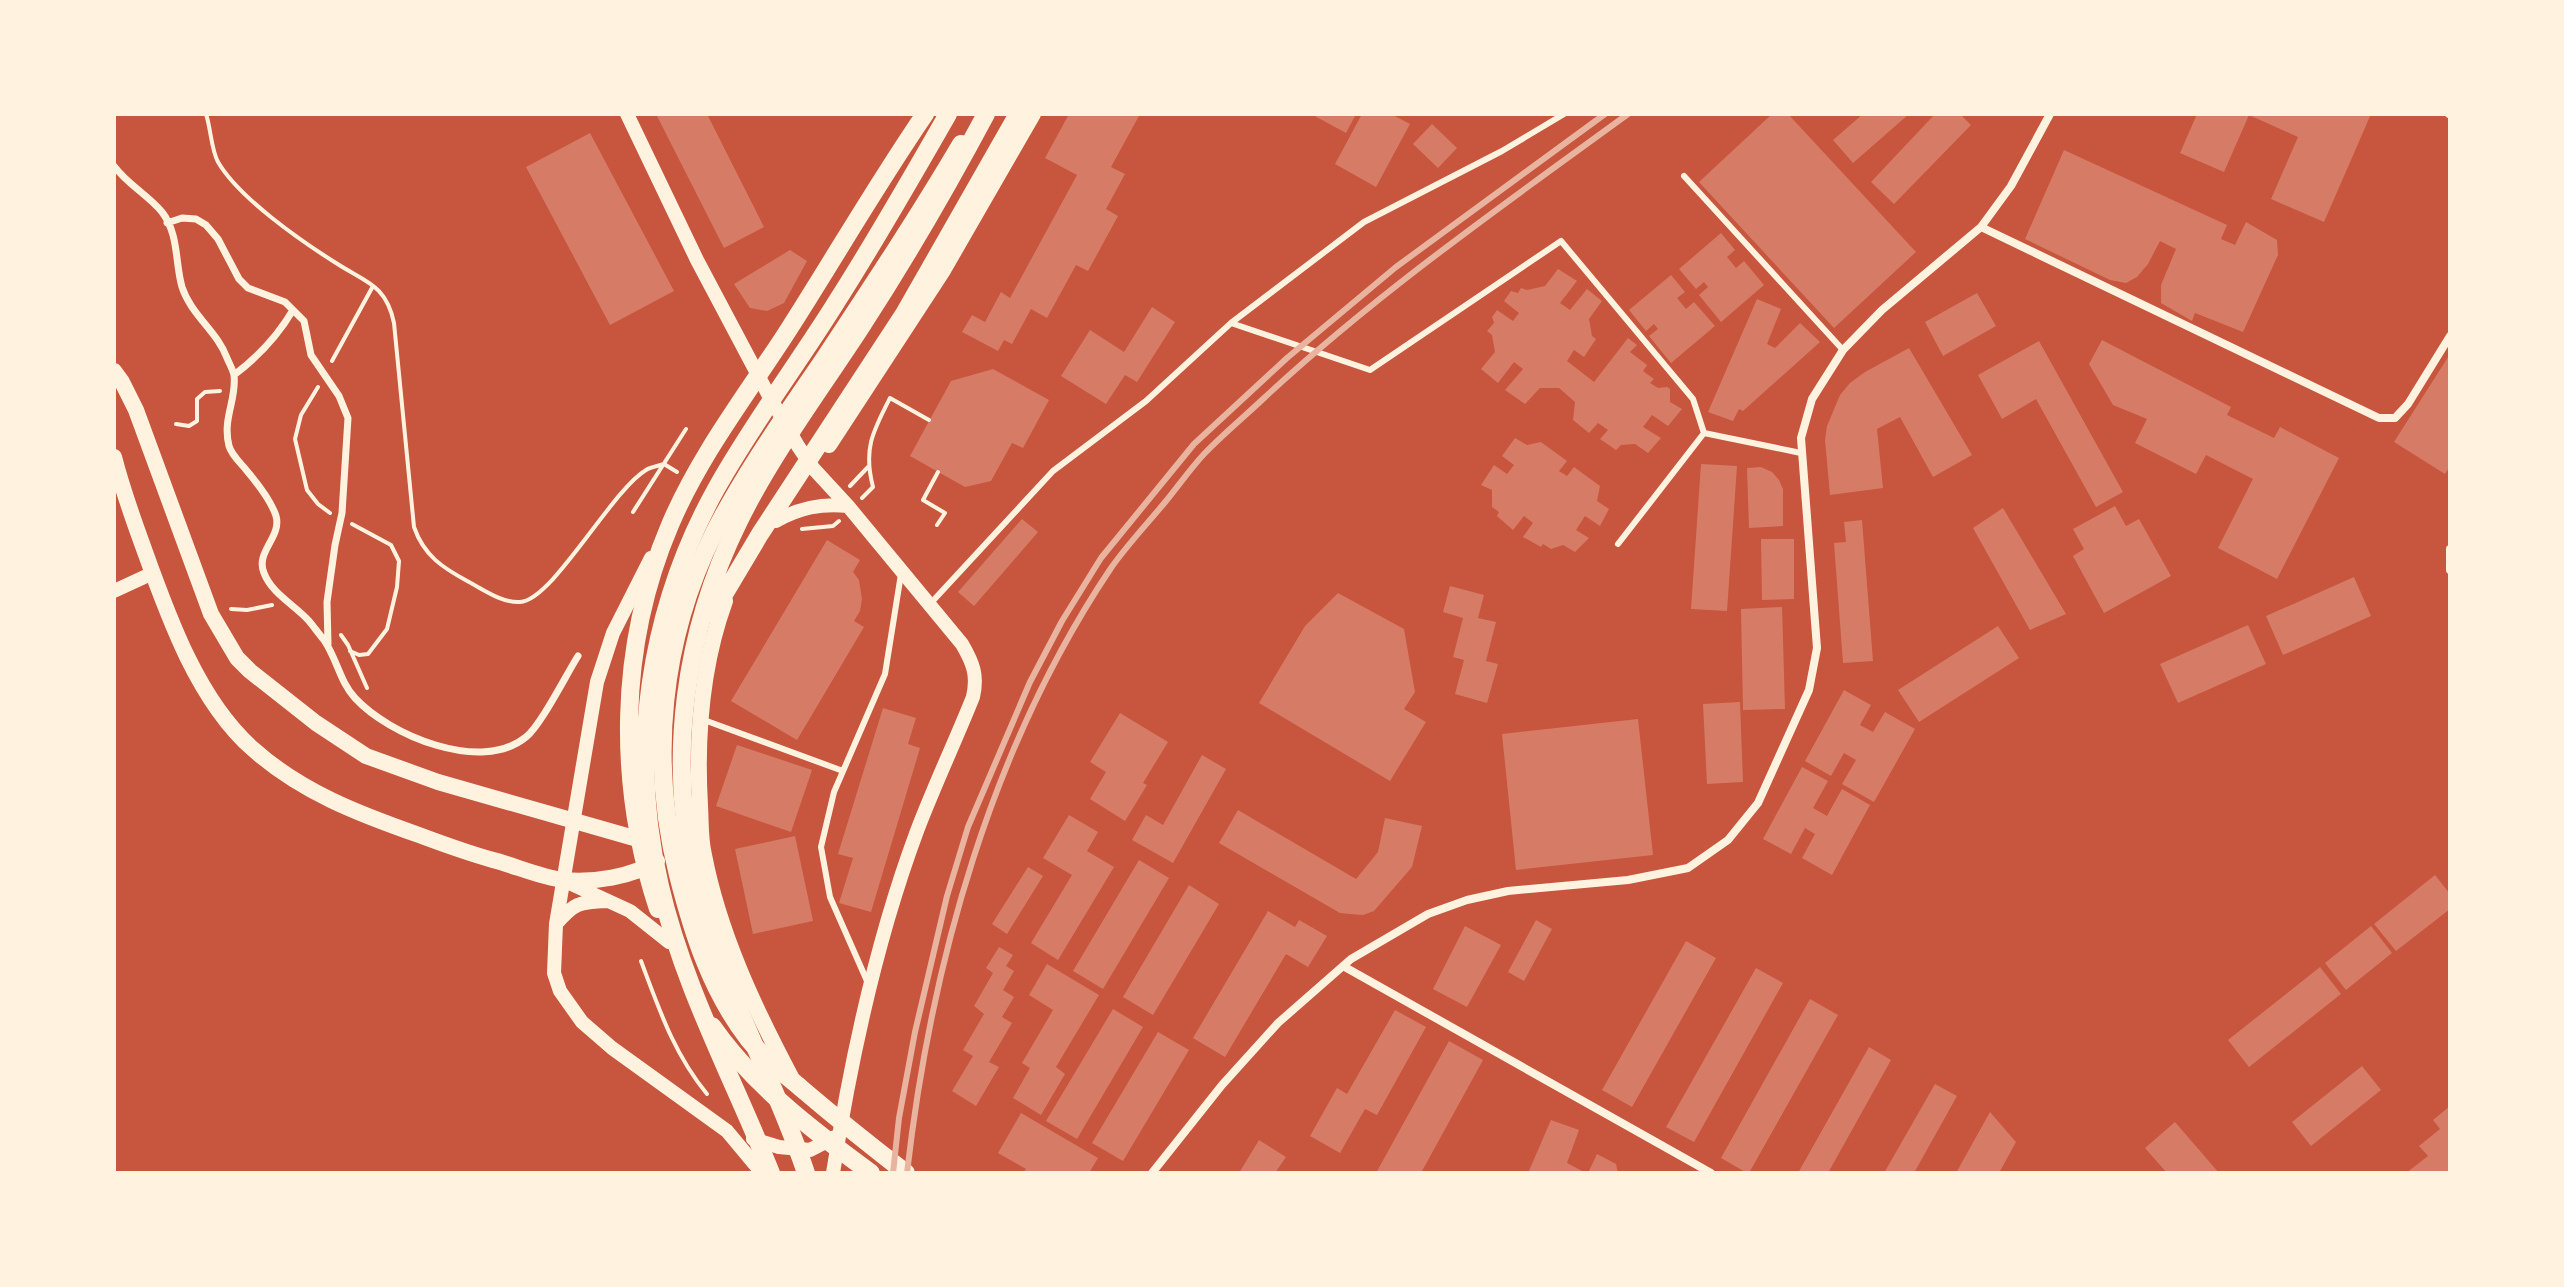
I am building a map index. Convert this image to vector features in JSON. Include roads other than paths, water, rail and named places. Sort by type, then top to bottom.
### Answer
[{"type":"main road","points":[[871,1173],[786,1108],[735,1056],[692,998],[669,942],[646,868],[629,757],[629,697],[644,602],[670,524],[723,427],[817,284],[917,114]]},
{"type":"main road","points":[[883,175],[925,114]]},
{"type":"main road","points":[[771,1173],[689,979],[659,884],[644,772],[653,664],[661,625],[684,555],[716,488],[878,237],[948,114]]},
{"type":"main road","points":[[906,1173],[798,1086],[750,1041],[710,977],[692,928],[672,852],[662,789],[664,702],[680,623],[701,562],[727,510],[978,114]]},
{"type":"main road","points":[[806,1173],[719,957],[695,883],[682,783],[682,734],[687,683],[707,601],[739,522],[791,435],[893,278],[986,114]]},
{"type":"main road","points":[[687,683],[707,625],[726,587],[904,314],[1018,114]]},
{"type":"main road","points":[[798,1086],[744,981],[715,901],[703,852],[698,779],[700,719],[716,627],[725,600],[737,579],[942,272],[1033,114]]},
{"type":"main road","points":[[114,371],[136,410],[211,614],[237,658],[250,671],[316,723],[366,756],[438,782],[573,822],[640,838],[672,852]]},
{"type":"main road","points":[[114,457],[153,573],[196,673],[225,719],[252,749],[294,780],[368,818],[478,856],[563,880],[618,876],[646,868],[672,852]]},
{"type":"street","points":[[627,114],[697,260],[782,420],[813,468],[930,604],[974,663],[975,686],[916,832],[869,987],[833,1173]]},
{"type":"street","points":[[1152,1173],[1222,1085],[1278,1023],[1351,959],[1428,914],[1467,900],[1508,891],[1628,880],[1688,868],[1728,840],[1758,803],[1809,690],[1812,676],[1817,648],[1801,438],[1812,399],[1843,350],[1882,310],[1981,227],[2011,186],[2050,114]]},
{"type":"street","points":[[114,166],[163,213],[179,258],[182,287],[192,308],[226,353],[234,375],[225,426],[230,451],[257,483],[277,519],[274,534],[261,562],[271,586],[309,621],[328,646],[343,682],[356,699],[409,736],[467,752],[507,747],[525,738],[535,727],[578,656]]},
{"type":"street","points":[[167,223],[182,218],[196,219],[206,225],[218,239],[239,279],[248,288],[285,302],[304,321],[311,355],[339,396],[348,418],[342,513],[327,617],[328,646]]},
{"type":"street","points":[[1981,227],[2379,418],[2395,418],[2408,404],[2450,336]]},
{"type":"street","points":[[234,375],[254,360],[280,332],[293,310]]},
{"type":"street","points":[[776,521],[814,505],[844,502]]},
{"type":"street","points":[[670,524],[630,596],[604,658],[592,707],[556,924],[554,973],[560,991],[582,1022],[612,1048],[727,1131],[762,1173]]},
{"type":"street","points":[[2450,549],[2450,570]]},
{"type":"street","points":[[701,562],[737,579]]},
{"type":"street","points":[[114,591],[153,573]]},
{"type":"street","points":[[563,880],[630,911],[669,942]]},
{"type":"street","points":[[556,924],[571,906],[589,901],[609,901]]},
{"type":"street","points":[[1343,966],[1711,1173]]},
{"type":"street","points":[[727,1131],[779,1147],[810,1150],[839,1134]]},
{"type":"street","points":[[1690,1173],[1699,1167]]},
{"type":"lane","points":[[930,604],[1053,471],[1146,401],[1231,323],[1364,222],[1502,151],[1564,114]]},
{"type":"lane","points":[[1684,176],[1843,350]]},
{"type":"lane","points":[[1231,323],[1370,370],[1561,241],[1693,399],[1704,433]]},
{"type":"lane","points":[[1704,433],[1801,453]]},
{"type":"lane","points":[[1618,544],[1704,433]]},
{"type":"lane","points":[[869,987],[830,897],[821,847],[834,792],[885,674],[901,570]]},
{"type":"lane","points":[[700,719],[843,771]]},
{"type":"railway","points":[[893,1173],[899,1118],[915,1032],[947,896],[968,827],[1030,682],[1062,621],[1101,558],[1194,444],[1287,358],[1396,267],[1605,114]]},
{"type":"railway","points":[[907,1173],[932,1015],[973,858],[1000,782],[1032,708],[1069,636],[1111,568],[1204,454],[1306,360],[1441,251],[1628,114]]}]
